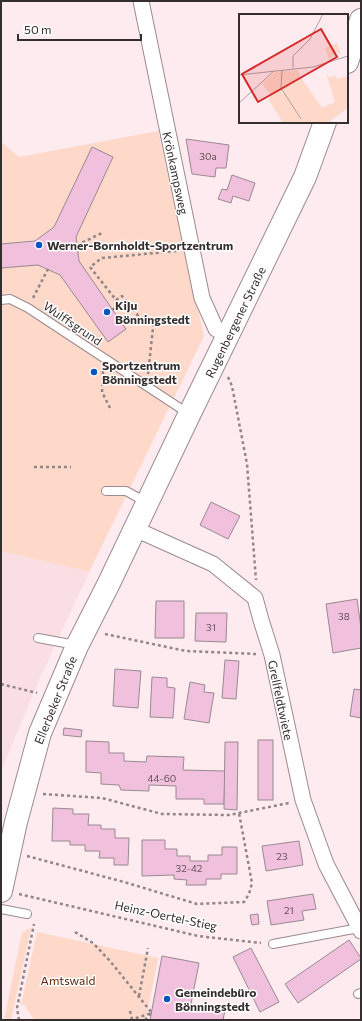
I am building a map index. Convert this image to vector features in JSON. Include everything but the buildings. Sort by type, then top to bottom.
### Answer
[{"type":"main road","points":[[348,59],[361,20]]},
{"type":"main road","name":"Rugenbergener Straße","points":[[140,517],[305,177],[325,123]]},
{"type":"main road","name":"Ellerbeker Straße","points":[[9,892],[16,822],[40,733],[77,646],[140,517]]},
{"type":"street","name":"Krönkampsweg","points":[[141,1],[202,298],[216,329],[228,335]]},
{"type":"street","name":"Grellfeldtwiete","points":[[140,517],[213,564],[255,598],[272,655],[303,800],[326,864],[360,929]]},
{"type":"lane","name":"Wulffsgrund","points":[[1,300],[10,299],[28,308],[189,415]]},
{"type":"lane","points":[[106,491],[126,491],[135,495],[140,517]]},
{"type":"lane","points":[[38,638],[77,646]]},
{"type":"lane","points":[[1,908],[29,916]]},
{"type":"lane","points":[[273,944],[360,929]]},
{"type":"path","points":[[77,245],[102,233]]},
{"type":"path","points":[[146,387],[154,319],[140,318],[122,296],[116,300],[90,267],[102,258],[192,250]]},
{"type":"path","points":[[28,308],[48,269]]},
{"type":"path","points":[[112,310],[126,300]]},
{"type":"path","points":[[104,358],[102,392],[110,408]]},
{"type":"path","points":[[227,374],[232,386],[247,464],[256,580]]},
{"type":"path","points":[[34,467],[71,467]]},
{"type":"path","points":[[98,632],[186,651],[272,655]]},
{"type":"path","points":[[1,684],[38,693]]},
{"type":"path","points":[[41,794],[102,798],[162,814],[229,815],[303,800]]},
{"type":"path","points":[[26,856],[124,882],[197,904],[244,902],[249,894],[252,883],[239,813]]},
{"type":"path","name":"Heinz-Oertel-Stieg","points":[[9,892],[198,936],[273,944]]},
{"type":"path","points":[[19,1020],[17,1008],[34,923],[29,916]]},
{"type":"path","points":[[75,932],[92,941],[152,1012]]},
{"type":"path","points":[[139,996],[148,948]]},
{"type":"path","points":[[130,1011],[131,1020],[152,1012]]},
{"type":"path","points":[[145,1020],[152,1012]]},
{"type":"shaded area","points":[[1,551],[89,572],[39,680],[1,771]]},
{"type":"green space","name":"Sportzentrum Bönningstedt","points":[[158,131],[204,336],[89,572],[1,551],[1,142],[19,157]]},
{"type":"green space","points":[[31,928],[11,1020],[4,1020],[22,932]]},
{"type":"green space","name":"Amtswald","points":[[37,932],[158,958],[146,1020],[34,1020],[24,1004],[21,1005]]},
{"type":"place","name":"Werner-Bornholdt-Sportzentrum","points":[[39,245]]},
{"type":"place","name":"KiJu Bönningstedt","points":[[107,312]]},
{"type":"place","name":"Sportzentrum Bönningstedt","points":[[94,372]]},
{"type":"place","name":"Gemeindebüro Bönningstedt","points":[[167,999]]}]
